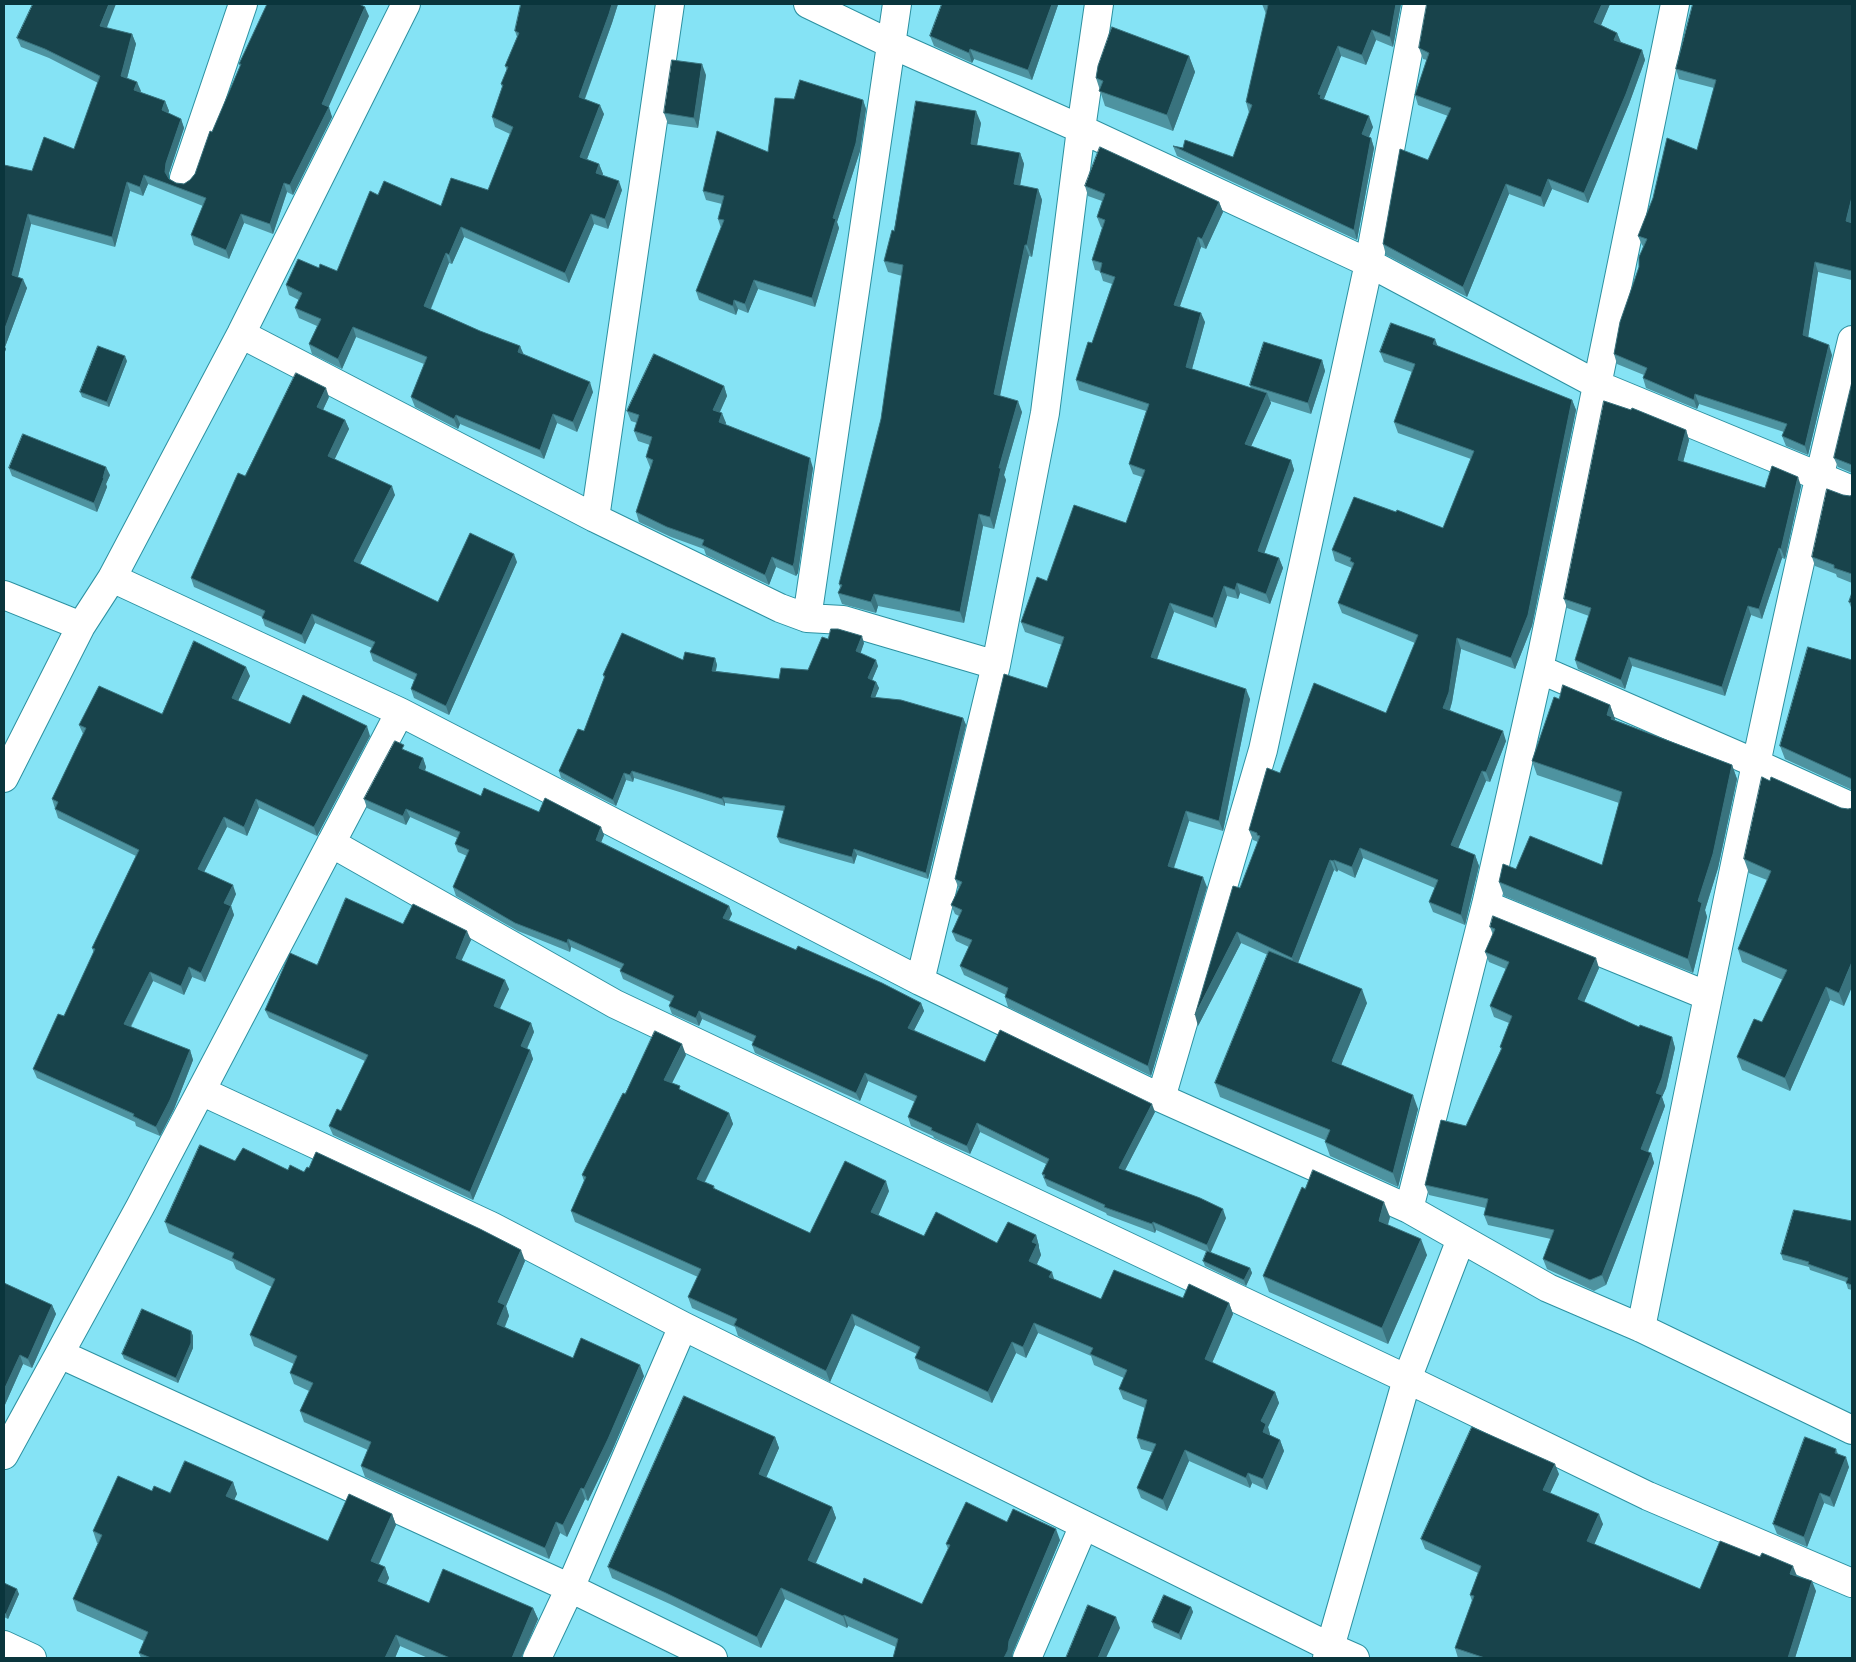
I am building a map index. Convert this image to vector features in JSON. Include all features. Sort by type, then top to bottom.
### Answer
[{"type":"street","points":[[184,178],[243,4]]},
{"type":"street","points":[[4,778],[81,626],[112,578],[241,334],[406,4]]},
{"type":"street","points":[[596,518],[670,4]]},
{"type":"street","points":[[808,4],[891,44],[1081,129],[1369,263],[1598,385],[1852,490]]},
{"type":"street","points":[[807,618],[897,4]]},
{"type":"street","points":[[920,980],[996,665],[1045,413],[1099,4]]},
{"type":"street","points":[[1162,1098],[1263,750],[1369,263],[1418,4]]},
{"type":"street","points":[[1409,1209],[1486,905],[1539,669],[1675,4]]},
{"type":"street","points":[[241,334],[596,518],[780,608],[807,618],[843,620],[996,665]]},
{"type":"street","points":[[1641,1328],[1755,763],[1819,475],[1852,340]]},
{"type":"street","points":[[112,578],[400,712],[920,980],[1162,1098],[1409,1209],[1548,1288],[1641,1328],[1852,1430]]},
{"type":"street","points":[[4,595],[81,626]]},
{"type":"street","points":[[1539,669],[1852,807]]},
{"type":"street","points":[[4,1455],[140,1208],[400,712]]},
{"type":"street","points":[[331,843],[615,1004],[1407,1379],[1648,1496],[1852,1583]]},
{"type":"street","points":[[1486,905],[1708,996]]},
{"type":"street","points":[[201,1091],[490,1226],[683,1326],[1084,1525],[1328,1653],[1355,1658]]},
{"type":"street","points":[[1328,1653],[1407,1379],[1460,1239]]},
{"type":"street","points":[[537,1658],[570,1588],[683,1326]]},
{"type":"street","points":[[60,1354],[570,1588],[713,1658]]},
{"type":"street","points":[[1027,1658],[1084,1525]]},
{"type":"street","points":[[4,1645],[32,1658]]},
{"type":"building","points":[[33,4],[109,4],[100,26],[132,34],[121,76],[137,82],[134,90],[165,101],[162,110],[181,119],[166,163],[165,172],[169,179],[176,183],[184,184],[195,174],[210,131],[212,132],[241,64],[239,64],[267,4],[359,4],[365,7],[322,104],[329,107],[290,185],[284,183],[270,224],[241,214],[226,250],[191,235],[206,198],[144,175],[140,187],[127,182],[112,237],[28,214],[12,275],[23,279],[4,331],[4,165],[32,171],[44,137],[74,149],[100,76],[45,49],[17,38]]},
{"type":"building","points":[[521,4],[612,4],[579,97],[600,105],[580,157],[599,164],[596,173],[619,181],[605,219],[591,214],[565,273],[461,227],[449,255],[446,253],[424,306],[480,331],[520,346],[518,352],[590,382],[573,422],[553,414],[540,450],[456,415],[454,419],[411,397],[427,357],[353,327],[338,359],[309,344],[321,319],[295,308],[302,293],[286,285],[298,259],[319,268],[320,264],[337,271],[370,191],[378,195],[384,181],[441,206],[451,178],[488,190],[513,127],[492,117],[508,67],[505,66],[519,33],[515,31]]},
{"type":"building","points":[[942,4],[1052,4],[1028,70],[970,49],[969,53],[930,36]]},
{"type":"building","points":[[1263,4],[1396,4],[1390,37],[1372,30],[1362,55],[1338,46],[1318,94],[1321,95],[1320,98],[1369,116],[1362,134],[1371,138],[1354,230],[1173,146],[1183,148],[1185,140],[1233,157],[1252,105],[1246,102],[1268,5]]},
{"type":"building","points":[[1427,4],[1602,4],[1594,22],[1617,33],[1614,40],[1642,50],[1626,94],[1584,193],[1548,179],[1541,197],[1506,184],[1463,287],[1383,244],[1400,149],[1428,160],[1451,108],[1415,95],[1429,53],[1419,48]]},
{"type":"building","points":[[1693,4],[1852,4],[1852,197],[1846,221],[1852,223],[1852,271],[1815,262],[1803,335],[1829,345],[1805,446],[1782,436],[1787,424],[1695,394],[1694,400],[1643,378],[1647,368],[1614,354],[1620,322],[1639,267],[1639,257],[1647,239],[1638,236],[1653,198],[1667,138],[1697,150],[1716,80],[1676,69]]},
{"type":"building","points":[[1112,27],[1189,56],[1167,115],[1099,91],[1103,81],[1096,78],[1098,66]]},
{"type":"building","points":[[672,60],[702,64],[694,118],[664,113]]},
{"type":"building","points":[[800,80],[863,100],[856,143],[833,218],[836,219],[812,298],[754,280],[745,304],[734,300],[733,306],[696,291],[724,220],[718,219],[724,196],[703,191],[717,131],[768,152],[775,98],[794,99]]},
{"type":"building","points":[[916,101],[976,111],[971,144],[1020,153],[1014,184],[1038,189],[994,394],[1018,401],[999,468],[1001,468],[990,517],[979,514],[960,612],[874,594],[871,602],[838,593],[842,585],[839,584],[881,419],[903,265],[884,261],[892,230],[894,231]]},
{"type":"building","points":[[1100,147],[1219,202],[1202,239],[1198,237],[1174,305],[1201,313],[1186,367],[1267,393],[1245,444],[1291,460],[1258,551],[1279,558],[1266,594],[1237,583],[1235,590],[1224,586],[1213,618],[1170,603],[1151,657],[1246,689],[1219,821],[1186,811],[1168,866],[1203,877],[1148,1066],[1005,997],[1008,988],[960,966],[972,940],[952,932],[962,910],[951,905],[962,882],[955,879],[1004,674],[1047,688],[1064,637],[1021,622],[1037,577],[1047,581],[1074,505],[1126,523],[1145,470],[1129,464],[1149,404],[1076,380],[1088,342],[1092,343],[1115,277],[1100,272],[1102,263],[1092,260],[1105,220],[1097,217],[1105,194],[1085,186]]},
{"type":"building","points":[[1391,323],[1435,339],[1433,344],[1572,400],[1528,615],[1511,658],[1457,638],[1449,692],[1443,708],[1503,731],[1486,772],[1482,771],[1451,845],[1475,855],[1461,915],[1429,902],[1438,880],[1360,848],[1352,867],[1330,860],[1292,958],[1237,932],[1195,1015],[1233,886],[1240,888],[1260,836],[1249,830],[1267,768],[1280,773],[1314,683],[1386,713],[1418,635],[1338,603],[1354,563],[1350,561],[1351,558],[1332,550],[1354,497],[1396,512],[1397,510],[1443,528],[1474,451],[1394,422],[1415,364],[1380,352]]},
{"type":"building","points":[[1264,342],[1322,360],[1308,403],[1250,385]]},
{"type":"building","points":[[98,346],[125,356],[107,402],[80,392]]},
{"type":"building","points":[[654,354],[724,386],[713,410],[722,413],[719,422],[810,458],[793,566],[772,557],[765,575],[702,545],[704,540],[667,527],[636,512],[653,460],[646,457],[652,437],[634,431],[639,415],[627,411]]},
{"type":"building","points":[[296,373],[326,388],[317,407],[345,420],[328,456],[392,486],[354,561],[438,602],[470,533],[514,554],[446,706],[411,689],[417,674],[370,652],[375,642],[312,614],[302,635],[262,618],[265,611],[191,578],[238,473],[245,476]]},
{"type":"building","points":[[1852,382],[1852,465],[1834,458]]},
{"type":"building","points":[[1604,401],[1631,410],[1632,408],[1686,430],[1678,460],[1765,488],[1772,466],[1798,477],[1781,549],[1779,548],[1759,609],[1748,606],[1722,687],[1629,657],[1621,680],[1575,660],[1591,608],[1564,599]]},
{"type":"building","points":[[23,434],[106,467],[104,478],[94,503],[9,468]]},
{"type":"building","points":[[1827,489],[1843,495],[1852,495],[1852,574],[1834,568],[1834,565],[1812,557]]},
{"type":"building","points":[[831,629],[838,629],[862,636],[856,651],[876,660],[868,678],[876,682],[871,697],[901,700],[963,718],[926,873],[854,849],[852,857],[777,837],[785,806],[723,797],[722,799],[632,771],[630,775],[624,773],[613,800],[559,771],[578,729],[584,731],[605,676],[603,675],[622,633],[683,660],[685,652],[715,658],[712,671],[779,679],[781,668],[808,670],[822,637],[828,639]]},
{"type":"building","points":[[194,641],[246,667],[232,698],[290,724],[303,695],[367,726],[314,827],[256,799],[244,827],[224,817],[198,869],[233,885],[224,903],[231,906],[201,973],[189,967],[181,986],[150,972],[124,1024],[190,1050],[170,1100],[156,1127],[133,1116],[134,1114],[33,1069],[58,1014],[64,1016],[95,949],[92,948],[139,850],[55,809],[58,802],[52,799],[86,728],[79,725],[99,686],[162,714]]},
{"type":"building","points":[[1808,647],[1852,660],[1852,779],[1780,746]]},
{"type":"building","points":[[1563,685],[1610,705],[1607,715],[1612,717],[1611,719],[1732,765],[1713,854],[1698,901],[1702,903],[1688,959],[1499,882],[1503,864],[1516,869],[1530,836],[1602,865],[1622,792],[1532,761],[1554,697],[1559,699]]},
{"type":"building","points":[[395,741],[404,745],[402,749],[423,758],[419,768],[481,796],[484,788],[539,812],[545,798],[601,827],[596,840],[729,906],[723,918],[796,950],[798,946],[882,983],[921,1003],[908,1028],[985,1062],[1000,1030],[1152,1104],[1119,1168],[1200,1198],[1223,1209],[1207,1245],[1153,1222],[1152,1224],[1104,1207],[1105,1205],[1044,1178],[1045,1175],[1042,1174],[1049,1159],[977,1123],[967,1146],[931,1130],[932,1128],[908,1117],[917,1096],[865,1073],[856,1093],[752,1045],[756,1036],[699,1011],[696,1018],[669,1006],[674,996],[620,971],[624,964],[568,939],[567,943],[515,923],[453,887],[469,850],[455,844],[460,832],[406,809],[403,816],[364,799]]},
{"type":"building","points":[[1762,777],[1770,781],[1771,777],[1841,808],[1852,808],[1852,962],[1839,993],[1826,987],[1785,1078],[1737,1057],[1754,1019],[1762,1022],[1787,970],[1738,949],[1771,871],[1744,859]]},
{"type":"building","points":[[346,898],[403,924],[413,904],[467,931],[456,958],[505,980],[494,1006],[531,1023],[521,1046],[530,1050],[470,1192],[329,1126],[337,1109],[341,1111],[368,1055],[265,1010],[290,953],[317,965]]},
{"type":"building","points":[[1493,916],[1596,958],[1578,999],[1639,1027],[1640,1025],[1672,1037],[1662,1078],[1656,1093],[1662,1095],[1641,1149],[1651,1153],[1602,1275],[1590,1280],[1543,1259],[1554,1230],[1484,1215],[1488,1199],[1425,1185],[1441,1120],[1466,1126],[1502,1048],[1500,1047],[1512,1016],[1490,1006],[1509,962],[1485,952],[1495,929],[1490,927]]},
{"type":"building","points":[[1269,951],[1362,989],[1332,1061],[1413,1095],[1393,1173],[1325,1142],[1330,1130],[1215,1083]]},
{"type":"building","points":[[655,1031],[682,1044],[664,1080],[680,1086],[679,1089],[729,1113],[697,1179],[714,1186],[713,1188],[810,1233],[845,1161],[886,1181],[871,1212],[924,1236],[936,1212],[997,1243],[1008,1222],[1036,1235],[1032,1242],[1037,1244],[1029,1261],[1052,1272],[1049,1277],[1101,1299],[1114,1270],[1183,1298],[1189,1284],[1229,1303],[1205,1359],[1275,1392],[1261,1421],[1266,1424],[1263,1432],[1280,1440],[1263,1479],[1248,1473],[1246,1478],[1185,1450],[1163,1500],[1137,1488],[1156,1444],[1137,1438],[1147,1400],[1119,1389],[1127,1370],[1090,1354],[1093,1348],[1034,1323],[1023,1347],[1012,1342],[988,1392],[915,1358],[920,1347],[852,1314],[826,1371],[734,1325],[737,1319],[688,1297],[701,1269],[571,1211],[586,1177],[582,1175],[623,1093],[625,1094]]},
{"type":"building","points":[[200,1145],[235,1161],[243,1148],[288,1170],[290,1165],[304,1172],[307,1167],[309,1168],[316,1152],[480,1229],[521,1250],[498,1302],[505,1305],[497,1324],[573,1358],[581,1338],[640,1365],[584,1489],[581,1488],[563,1525],[556,1522],[545,1548],[361,1466],[371,1442],[300,1411],[313,1383],[290,1373],[297,1356],[250,1335],[275,1279],[232,1258],[234,1253],[165,1222]]},
{"type":"building","points":[[1313,1170],[1384,1202],[1379,1221],[1421,1239],[1382,1328],[1263,1276],[1302,1187],[1305,1189]]},
{"type":"building","points":[[1794,1210],[1852,1221],[1852,1285],[1846,1283],[1848,1278],[1808,1264],[1809,1262],[1781,1254]]},
{"type":"building","points":[[1207,1251],[1250,1268],[1244,1280],[1203,1261]]},
{"type":"building","points":[[4,1283],[52,1305],[28,1359],[20,1355],[4,1390]]},
{"type":"building","points":[[142,1309],[191,1331],[191,1343],[176,1378],[122,1354]]},
{"type":"building","points":[[684,1396],[775,1437],[759,1474],[832,1507],[808,1560],[862,1584],[864,1578],[922,1604],[950,1545],[946,1544],[966,1502],[1007,1522],[1013,1509],[1056,1529],[1009,1641],[1008,1650],[1004,1658],[893,1658],[898,1639],[781,1588],[757,1637],[608,1567]]},
{"type":"building","points":[[1472,1427],[1555,1464],[1543,1490],[1599,1514],[1587,1541],[1700,1589],[1720,1541],[1760,1557],[1762,1553],[1793,1566],[1790,1574],[1812,1581],[1788,1658],[1485,1658],[1455,1648],[1474,1596],[1470,1595],[1481,1566],[1421,1539]]},
{"type":"building","points":[[1805,1437],[1836,1449],[1835,1453],[1846,1457],[1830,1497],[1820,1493],[1804,1537],[1773,1524]]},
{"type":"building","points":[[185,1461],[233,1482],[226,1496],[328,1541],[349,1494],[392,1514],[371,1561],[385,1567],[378,1581],[429,1603],[443,1569],[533,1608],[512,1658],[450,1658],[396,1635],[385,1658],[151,1658],[139,1653],[148,1632],[73,1599],[102,1535],[93,1531],[118,1476],[152,1491],[154,1486],[170,1493]]},
{"type":"building","points":[[4,1583],[17,1589],[6,1614],[4,1612]]},
{"type":"building","points":[[1164,1595],[1191,1607],[1179,1634],[1152,1622]]},
{"type":"building","points":[[1088,1605],[1116,1617],[1098,1658],[1066,1658]]}]
